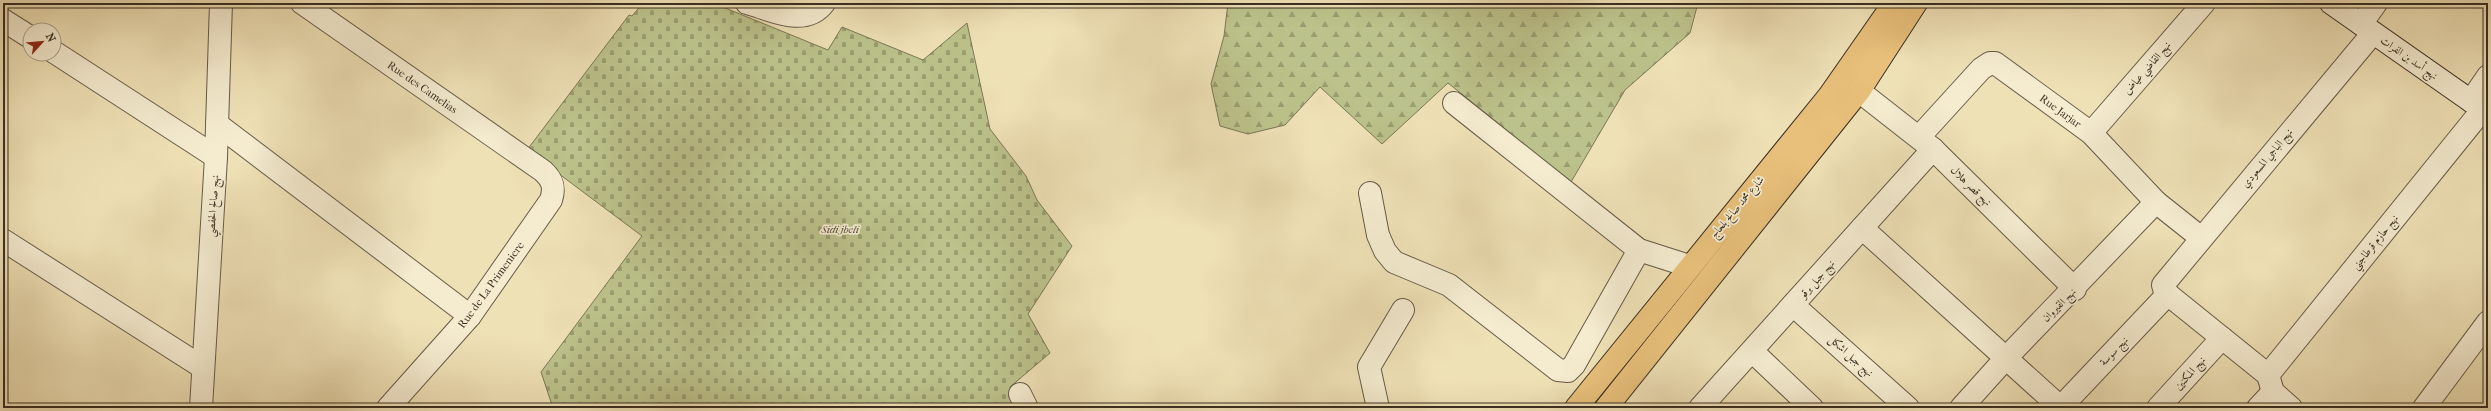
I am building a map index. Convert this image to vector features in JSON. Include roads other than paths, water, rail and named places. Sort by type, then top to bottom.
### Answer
[{"type":"main road","name":"شارع محمد صالح بلحاج","points":[[1576,408],[1689,266],[1829,96],[1894,3]]},
{"type":"main road","name":"شارع محمد صالح بلحاج","points":[[1606,408],[1859,91],[1916,3]]},
{"type":"street","name":"نهج صالح الحفصي","points":[[204,407],[202,367],[216,157],[221,3]]},
{"type":"street","name":"Rue des Camelias","points":[[302,3],[543,171]]},
{"type":"street","points":[[747,3],[794,16],[804,17],[813,14],[824,3]]},
{"type":"street","name":"نهج القاضي عياض","points":[[2091,133],[2204,3]]},
{"type":"street","name":"نهج أسد بن الفرات","points":[[2331,3],[2481,108]]},
{"type":"street","name":"نهج الباجي المسعودي","points":[[2165,289],[2200,237],[2367,28],[2376,3]]},
{"type":"street","points":[[3,20],[22,32]]},
{"type":"street","points":[[62,57],[216,157]]},
{"type":"street","name":"Rue Jarjar","points":[[1926,143],[1981,69],[1990,63],[1995,63],[2091,133],[2156,202],[2200,237]]},
{"type":"street","name":"نهج حازم قرطاجني","points":[[2258,408],[2270,384],[2481,108],[2488,76]]},
{"type":"street","name":"نهج قصر هلال","points":[[1859,91],[1926,143],[2075,288]]},
{"type":"street","points":[[1454,102],[1639,250],[1689,266]]},
{"type":"street","points":[[217,124],[470,316]]},
{"type":"street","name":"نهج جبل برقو","points":[[1700,408],[1862,228],[1926,143]]},
{"type":"street","name":"Rue de La Primeniere","points":[[388,408],[470,316],[551,200],[554,193],[552,183],[543,171]]},
{"type":"street","points":[[1370,193],[1378,235],[1385,251],[1394,262],[1418,274],[1449,285],[1558,370],[1568,371],[1574,365],[1639,250]]},
{"type":"street","name":"نهج القيروان","points":[[1961,408],[2006,358],[2075,288],[2156,202]]},
{"type":"street","points":[[1862,228],[2060,408]]},
{"type":"street","points":[[3,240],[202,367]]},
{"type":"street","points":[[2165,289],[2222,338],[2270,384],[2291,408]]},
{"type":"street","name":"نهج سوسة","points":[[2060,408],[2165,289]]},
{"type":"street","name":"نهج جبل اشكل","points":[[1794,305],[1908,408]]},
{"type":"street","points":[[1378,408],[1369,367],[1403,310]]},
{"type":"street","points":[[2424,408],[2488,322]]},
{"type":"street","name":"نهج المكنين","points":[[2158,408],[2222,338]]},
{"type":"street","points":[[1752,351],[1812,408]]},
{"type":"park label","name":"Sidi jbeli","points":[[840,229]]}]
